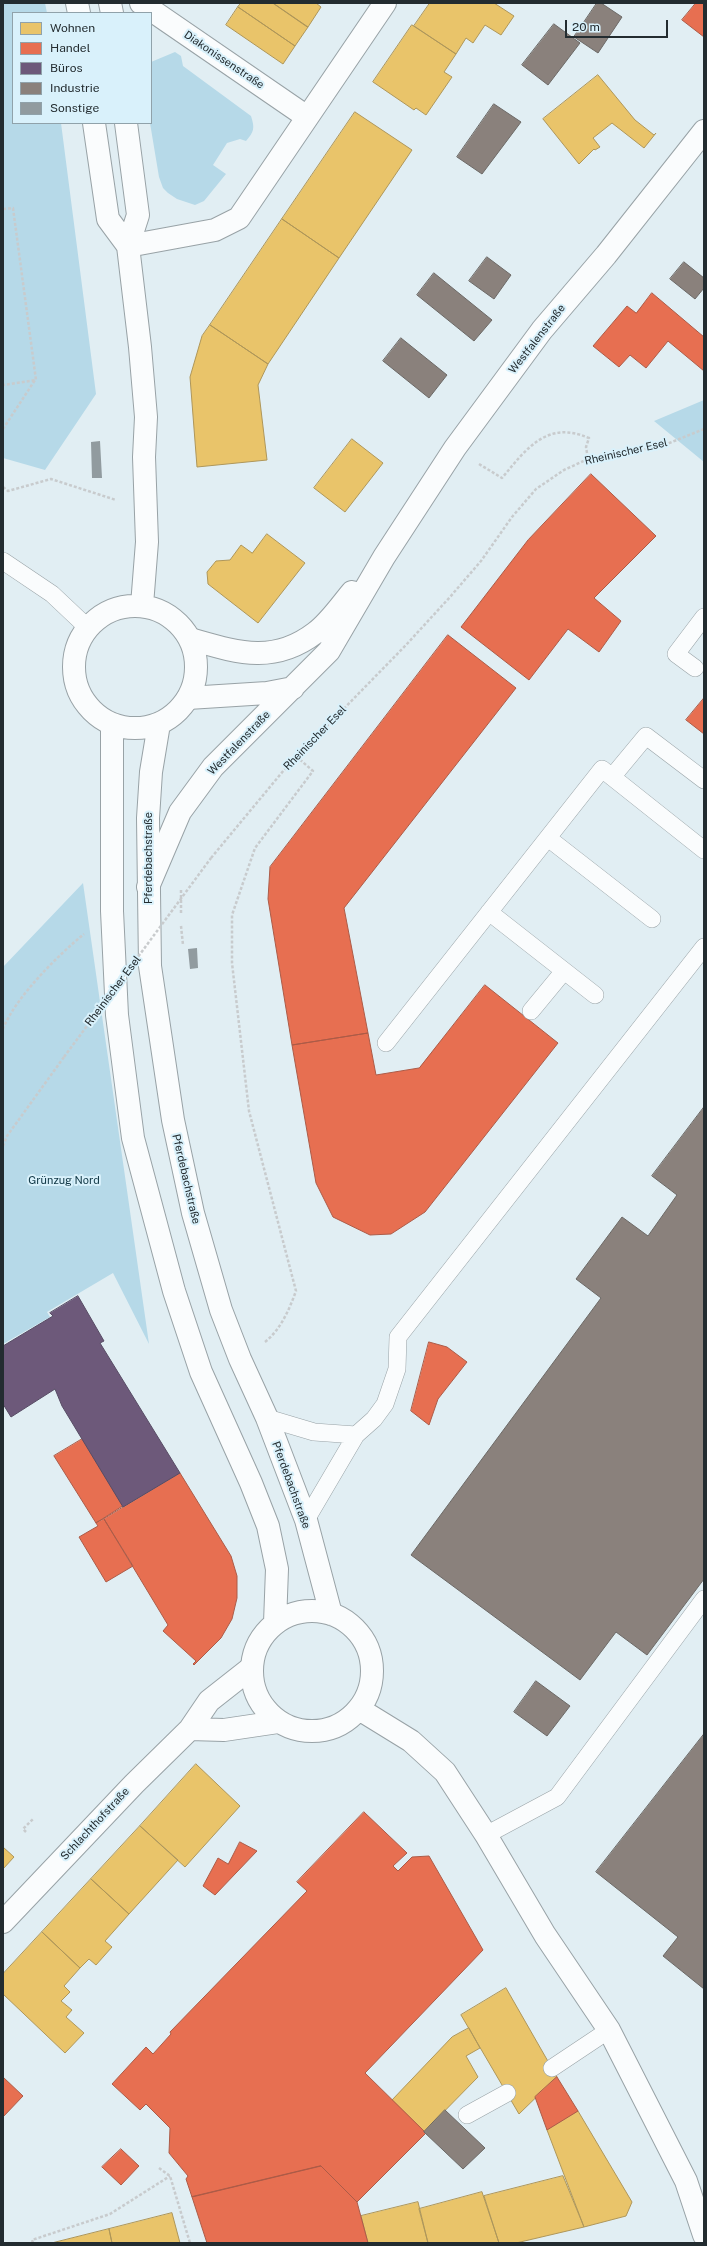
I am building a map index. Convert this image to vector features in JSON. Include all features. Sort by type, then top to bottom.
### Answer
[{"type":"main road","name":"Diakonissenstraße","points":[[141,3],[307,117]]},
{"type":"main road","points":[[128,246],[215,230],[238,218],[385,3]]},
{"type":"main road","points":[[94,124],[108,219],[128,246]]},
{"type":"main road","points":[[126,124],[138,215],[128,246],[140,348],[146,417],[144,457],[147,542],[142,605]]},
{"type":"main road","name":"Westfalenstraße","points":[[148,887],[180,812],[213,767],[294,688],[329,651],[384,557],[455,448],[542,330],[606,254],[704,132]]},
{"type":"main road","name":"Westfalenstraße","points":[[190,639],[244,654],[281,652],[316,633],[384,557]]},
{"type":"main road","points":[[142,605],[162,611],[178,623],[190,639],[196,659],[195,679],[188,698],[170,718],[158,724],[143,728],[127,728],[112,724],[95,714],[82,700],[74,682],[73,663],[77,644],[87,627],[109,611],[122,606],[142,605]]},
{"type":"main road","name":"Westfalenstraße","points":[[188,698],[267,693],[294,688]]},
{"type":"main road","points":[[112,724],[113,773],[111,874],[117,1016],[133,1138],[174,1291],[201,1372],[251,1483],[268,1526],[277,1569],[275,1623]]},
{"type":"main road","name":"Pferdebachstraße","points":[[158,724],[151,772],[148,818],[150,966],[172,1120],[193,1213],[221,1310],[306,1520],[331,1614]]},
{"type":"main road","points":[[302,1611],[317,1611],[331,1614],[350,1624],[361,1635],[370,1653],[372,1667],[371,1683],[367,1697],[359,1709],[339,1726],[314,1732],[295,1730],[278,1722],[263,1707],[258,1698],[254,1689],[251,1668],[255,1650],[263,1635],[275,1623],[302,1611]]},
{"type":"main road","name":"Schlachthofstraße","points":[[3,1922],[134,1784],[190,1729],[209,1701],[251,1668]]},
{"type":"main road","points":[[359,1709],[411,1741],[444,1772],[486,1835],[545,1935],[609,2030],[686,2181],[704,2235]]},
{"type":"main road","points":[[190,1729],[224,1730],[278,1722]]},
{"type":"lane","points":[[3,561],[52,594],[87,627]]},
{"type":"lane","points":[[695,668],[676,654],[704,617]]},
{"type":"lane","points":[[612,777],[646,736],[704,780]]},
{"type":"lane","points":[[386,1043],[602,770],[704,850]]},
{"type":"lane","points":[[548,838],[652,919]]},
{"type":"lane","points":[[490,912],[595,995]]},
{"type":"lane","points":[[306,1520],[356,1435],[374,1419],[385,1404],[397,1370],[398,1337],[704,947]]},
{"type":"lane","points":[[531,1011],[564,971]]},
{"type":"lane","points":[[266,1418],[314,1432],[356,1435]]},
{"type":"lane","points":[[486,1835],[557,1797],[704,1599]]},
{"type":"lane","points":[[552,2068],[609,2030]]},
{"type":"lane","points":[[466,2115],[507,2093]]},
{"type":"path","points":[[3,209],[13,208],[36,380],[3,428]]},
{"type":"path","points":[[3,385],[36,380]]},
{"type":"path","name":"Rheinischer Esel","points":[[3,1146],[7,1136],[64,1057],[211,858],[244,816],[297,757],[406,645],[445,602],[481,561],[512,517],[536,489],[564,470],[588,459],[662,446],[704,429]]},
{"type":"path","points":[[455,448],[502,478],[523,453],[542,438],[559,431],[576,432],[589,438],[586,447],[588,459]]},
{"type":"path","points":[[3,487],[8,491],[52,479],[145,510]]},
{"type":"path","points":[[240,1359],[266,1341],[277,1329],[289,1311],[296,1291],[249,1111],[232,963],[232,915],[256,848],[313,772],[297,757]]},
{"type":"path","points":[[3,1029],[7,1018],[36,981],[72,944],[112,911]]},
{"type":"path","points":[[30,1836],[23,1829],[33,1818]]},
{"type":"path","points":[[159,2168],[170,2176],[190,2243]]},
{"type":"path","points":[[33,2243],[32,2240],[110,2214],[170,2176]]},
{"type":"green space","points":[[3,3],[45,3],[47,12],[12,12],[12,124],[61,124],[96,394],[45,470],[3,458]]},
{"type":"green space","points":[[175,52],[181,56],[183,66],[251,116],[253,130],[251,135],[246,141],[240,139],[227,143],[213,165],[226,174],[204,201],[195,205],[177,199],[168,193],[163,188],[159,177],[150,124],[152,124],[152,62]]},
{"type":"green space","points":[[704,400],[704,462],[654,421]]},
{"type":"green space","name":"Grünzug Nord","points":[[83,883],[149,1344],[113,1273],[47,1312],[50,1317],[3,1344],[3,967]]},
{"type":"building: Wohnen","points":[[241,3],[273,3],[308,27],[295,46],[238,7]]},
{"type":"building: Wohnen","points":[[273,3],[316,3],[321,7],[308,27]]},
{"type":"building: Wohnen","points":[[430,3],[494,3],[514,16],[501,35],[485,25],[473,43],[466,38],[456,54],[414,26]]},
{"type":"building: Wohnen","points":[[238,7],[295,46],[283,64],[226,25]]},
{"type":"building: Wohnen","points":[[412,25],[456,54],[444,72],[452,77],[426,115],[416,108],[414,110],[373,82]]},
{"type":"building: Wohnen","points":[[598,75],[635,120],[654,135],[656,133],[644,148],[612,123],[593,138],[600,147],[595,150],[594,149],[579,164],[543,119]]},
{"type":"building: Wohnen","points":[[355,112],[412,150],[339,258],[282,219]]},
{"type":"building: Wohnen","points":[[282,219],[339,258],[268,364],[210,325]]},
{"type":"building: Wohnen","points":[[210,325],[268,364],[258,385],[267,460],[197,467],[190,377],[202,336]]},
{"type":"building: Wohnen","points":[[352,439],[383,463],[345,512],[314,488]]},
{"type":"building: Wohnen","points":[[267,534],[305,563],[258,623],[208,584],[207,572],[216,561],[230,560],[241,545],[252,553]]},
{"type":"building: Wohnen","points":[[196,1764],[240,1806],[185,1867],[140,1826]]},
{"type":"building: Wohnen","points":[[140,1826],[178,1860],[129,1914],[91,1879]]},
{"type":"building: Wohnen","points":[[3,1847],[14,1857],[3,1869]]},
{"type":"building: Wohnen","points":[[91,1879],[129,1914],[105,1941],[112,1947],[96,1965],[89,1959],[80,1968],[42,1932]]},
{"type":"building: Wohnen","points":[[42,1932],[80,1968],[64,1986],[70,1992],[61,2001],[72,2010],[66,2017],[84,2033],[65,2053],[3,1994],[3,1974]]},
{"type":"building: Wohnen","points":[[506,1988],[557,2077],[519,2114],[461,2015]]},
{"type":"building: Wohnen","points":[[469,2028],[480,2048],[466,2056],[478,2077],[424,2132],[392,2100],[452,2037]]},
{"type":"building: Wohnen","points":[[578,2111],[632,2202],[626,2216],[584,2227],[547,2130]]},
{"type":"building: Wohnen","points":[[563,2176],[584,2227],[516,2243],[499,2243],[484,2196]]},
{"type":"building: Wohnen","points":[[482,2192],[499,2243],[428,2243],[419,2209]]},
{"type":"building: Wohnen","points":[[418,2202],[428,2243],[368,2243],[361,2216]]},
{"type":"building: Wohnen","points":[[172,2213],[180,2243],[112,2243],[109,2229]]},
{"type":"building: Wohnen","points":[[109,2229],[112,2243],[52,2243]]},
{"type":"building: Handel","points":[[696,3],[704,3],[704,37],[682,20]]},
{"type":"building: Handel","points":[[652,293],[704,337],[704,371],[668,341],[646,368],[630,355],[619,367],[593,346],[627,306],[636,313]]},
{"type":"building: Handel","points":[[591,474],[656,536],[594,598],[621,621],[599,652],[568,629],[529,680],[461,627],[528,540]]},
{"type":"building: Handel","points":[[448,635],[516,688],[344,908],[368,1033],[292,1045],[268,899],[270,867]]},
{"type":"building: Handel","points":[[704,698],[704,734],[686,720]]},
{"type":"building: Handel","points":[[485,985],[558,1043],[425,1212],[391,1234],[370,1235],[333,1217],[316,1183],[292,1045],[368,1033],[376,1075],[419,1068]]},
{"type":"building: Handel","points":[[429,1342],[447,1347],[467,1362],[438,1399],[429,1425],[411,1411]]},
{"type":"building: Handel","points":[[84,1438],[124,1505],[96,1523],[54,1456]]},
{"type":"building: Handel","points":[[180,1473],[231,1556],[237,1576],[237,1598],[232,1619],[221,1638],[194,1665],[193,1664],[196,1661],[163,1631],[168,1625],[104,1519]]},
{"type":"building: Handel","points":[[104,1519],[133,1566],[106,1582],[79,1537],[98,1526],[96,1523]]},
{"type":"building: Handel","points":[[364,1812],[407,1853],[393,1866],[398,1871],[412,1857],[429,1856],[483,1950],[365,2073],[426,2133],[357,2202],[321,2166],[192,2197],[186,2179],[188,2176],[169,2153],[170,2128],[146,2104],[140,2110],[112,2084],[146,2047],[153,2054],[171,2034],[170,2032],[307,1891],[297,1882]]},
{"type":"building: Handel","points":[[240,1842],[257,1851],[215,1895],[203,1886],[218,1858],[228,1864]]},
{"type":"building: Handel","points":[[3,2077],[23,2096],[3,2117]]},
{"type":"building: Handel","points":[[557,2077],[578,2111],[547,2130],[535,2097]]},
{"type":"building: Handel","points":[[121,2149],[139,2166],[121,2185],[102,2167]]},
{"type":"building: Handel","points":[[321,2166],[357,2202],[368,2243],[207,2243],[192,2197]]},
{"type":"building: Büros","points":[[78,1296],[104,1341],[100,1343],[180,1473],[123,1507],[62,1406],[55,1389],[11,1417],[3,1404],[3,1346],[53,1316],[50,1313]]},
{"type":"building: Industrie","points":[[597,3],[601,3],[622,17],[598,53],[574,37]]},
{"type":"building: Industrie","points":[[554,24],[580,43],[548,85],[522,65]]},
{"type":"building: Industrie","points":[[494,104],[521,122],[482,174],[457,157]]},
{"type":"building: Industrie","points":[[487,257],[511,275],[494,299],[469,281]]},
{"type":"building: Industrie","points":[[684,262],[704,278],[704,288],[695,299],[670,279]]},
{"type":"building: Industrie","points":[[434,273],[492,320],[474,341],[417,295]]},
{"type":"building: Industrie","points":[[401,338],[447,375],[429,398],[383,361]]},
{"type":"building: Industrie","points":[[704,1107],[704,1579],[647,1655],[616,1632],[580,1680],[411,1555],[601,1298],[576,1279],[622,1217],[648,1236],[677,1195],[652,1176]]},
{"type":"building: Industrie","points":[[536,1681],[570,1706],[547,1736],[514,1712]]},
{"type":"building: Industrie","points":[[704,1734],[704,1989],[663,1956],[678,1937],[596,1872]]},
{"type":"building: Industrie","points":[[445,2110],[485,2148],[463,2169],[424,2132]]},
{"type":"building: Sonstige","points":[[100,441],[102,478],[92,478],[91,442]]},
{"type":"building: Sonstige","points":[[197,948],[198,968],[190,969],[188,949]]}]
